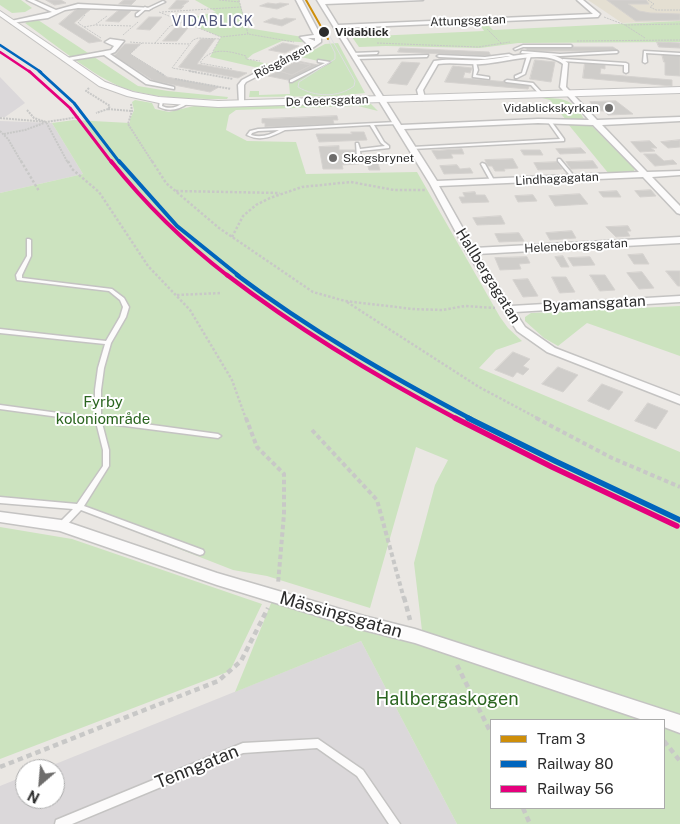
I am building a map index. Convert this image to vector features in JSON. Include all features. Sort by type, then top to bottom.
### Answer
[{"type":"main road","name":"De Geersgatan","points":[[0,13],[102,84],[138,97],[161,101],[241,103],[680,90]]},
{"type":"street","points":[[30,0],[56,12]]},
{"type":"street","name":"Rösgången","points":[[299,0],[318,36],[317,44]]},
{"type":"street","points":[[321,2],[420,0]]},
{"type":"street","points":[[580,0],[598,15]]},
{"type":"street","name":"Hallbergagatan","points":[[321,2],[412,148],[471,251],[521,329],[551,350],[680,400]]},
{"type":"street","points":[[13,22],[48,16],[70,7],[148,8]]},
{"type":"street","name":"Attungsgatan","points":[[337,27],[598,15]]},
{"type":"street","name":"Rösgången","points":[[317,44],[302,38],[318,36]]},
{"type":"street","points":[[108,42],[119,44]]},
{"type":"street","points":[[65,59],[105,53],[113,50],[119,44]]},
{"type":"street","name":"Rösgången","points":[[241,103],[240,86],[244,82],[317,44]]},
{"type":"street","points":[[105,53],[148,82],[172,88]]},
{"type":"street","points":[[422,98],[420,90],[436,62],[474,62],[525,55],[563,60],[566,64],[563,86],[568,94],[680,211]]},
{"type":"street","points":[[397,125],[595,123],[680,119]]},
{"type":"street","name":"Lindhagagatan","points":[[435,187],[493,182],[680,173]]},
{"type":"street","name":"Heleneborgsgatan","points":[[471,251],[680,240]]},
{"type":"street","name":"Byamansgatan","points":[[508,310],[680,299]]},
{"type":"street","name":"Mässingsgatan","points":[[0,517],[61,526],[217,579],[415,636],[449,649],[665,719]]},
{"type":"street","name":"Mässingsgatan","points":[[665,719],[680,724]]},
{"type":"lane","points":[[137,15],[148,8],[164,2]]},
{"type":"lane","points":[[515,49],[523,46],[571,46]]},
{"type":"lane","points":[[508,47],[525,55],[617,52]]},
{"type":"lane","points":[[664,50],[680,52]]},
{"type":"lane","points":[[645,62],[645,52],[680,52]]},
{"type":"lane","points":[[516,76],[523,74],[525,55]]},
{"type":"lane","points":[[354,56],[427,56]]},
{"type":"lane","points":[[439,56],[487,60]]},
{"type":"lane","points":[[291,81],[328,62],[319,60]]},
{"type":"lane","points":[[563,60],[626,64],[626,72]]},
{"type":"lane","points":[[474,62],[476,70],[474,76],[488,78]]},
{"type":"lane","points":[[507,81],[532,84],[542,95]]},
{"type":"lane","points":[[412,148],[563,140],[550,122]]},
{"type":"lane","points":[[284,129],[266,137],[254,138],[249,135],[251,132],[258,130],[372,125],[397,125]]},
{"type":"lane","points":[[358,150],[388,148],[372,125]]},
{"type":"lane","points":[[357,144],[359,158]]},
{"type":"lane","points":[[559,160],[574,178]]},
{"type":"lane","points":[[483,164],[493,182]]},
{"type":"lane","points":[[29,240],[29,256],[19,275],[19,279],[106,289],[115,292],[122,299],[125,303],[126,311],[108,343],[101,368],[98,390],[98,419],[106,450],[106,466],[80,506],[61,526]]},
{"type":"lane","points":[[0,331],[108,343]]},
{"type":"lane","points":[[0,407],[218,436]]},
{"type":"lane","points":[[0,500],[80,506],[200,552]]},
{"type":"lane","name":"Tenngatan","points":[[60,824],[243,748],[318,743],[360,773],[395,824]]},
{"type":"path","points":[[219,0],[240,1],[248,34]]},
{"type":"path","points":[[648,0],[654,4],[650,7],[656,10],[680,10]]},
{"type":"path","points":[[96,6],[78,23],[108,42]]},
{"type":"path","points":[[95,25],[119,7]]},
{"type":"path","points":[[159,12],[241,7]]},
{"type":"path","points":[[148,8],[221,38]]},
{"type":"path","points":[[598,15],[624,25],[655,42],[660,52]]},
{"type":"path","points":[[479,21],[501,43],[508,47]]},
{"type":"path","points":[[155,43],[170,26],[183,22]]},
{"type":"path","points":[[624,25],[680,24]]},
{"type":"path","points":[[83,27],[95,25],[133,26]]},
{"type":"path","points":[[244,82],[172,68],[190,44],[198,38],[221,38],[248,34],[304,44],[307,47],[305,48],[309,48]]},
{"type":"path","points":[[213,52],[221,38]]},
{"type":"path","points":[[142,43],[130,54],[167,77],[241,91]]},
{"type":"path","points":[[119,44],[190,44]]},
{"type":"path","points":[[232,69],[200,63],[207,54],[221,51],[246,56],[246,59],[278,65]]},
{"type":"path","points":[[102,84],[86,91],[109,105],[108,110]]},
{"type":"path","points":[[138,97],[131,100],[132,111],[128,124],[150,162],[166,183],[232,237],[313,292],[346,301],[413,309],[442,310],[465,306],[508,310]]},
{"type":"path","points":[[0,766],[218,681],[241,661],[274,596],[279,582],[284,514],[284,474],[257,447],[232,380],[190,310],[148,266],[99,192],[72,169],[46,122],[34,118],[27,110]]},
{"type":"path","points":[[96,114],[108,110],[132,111]]},
{"type":"path","points":[[3,134],[25,130],[46,122],[79,117]]},
{"type":"path","points":[[0,118],[46,122]]},
{"type":"path","points":[[0,131],[39,191]]},
{"type":"path","points":[[176,191],[281,193],[331,183],[364,183],[393,189],[435,187]]},
{"type":"path","points":[[232,237],[244,215],[258,204],[281,193]]},
{"type":"path","points":[[176,295],[222,293]]},
{"type":"path","points":[[346,301],[479,387],[612,458],[680,487]]},
{"type":"path","points":[[312,430],[377,500],[415,636]]},
{"type":"path","points":[[449,649],[490,731]]},
{"type":"path","points":[[665,742],[680,761]]},
{"type":"path","points":[[523,809],[530,824]]},
{"type":"shaded area","points":[[588,0],[680,0],[680,21],[622,23]]},
{"type":"shaded area","points":[[0,77],[25,103],[5,117],[0,117]]},
{"type":"shaded area","points":[[0,121],[52,123],[83,174],[0,193]]},
{"type":"shaded area","points":[[361,641],[457,824],[0,824],[0,786],[15,780],[15,809],[65,809],[65,760]]},
{"type":"green space","points":[[0,0],[21,0],[32,8],[25,12],[12,13],[0,5]]},
{"type":"green space","points":[[195,0],[239,0],[247,28],[303,37],[317,43],[282,41],[253,54],[247,59],[276,66],[267,70],[210,57],[221,37],[180,20],[216,12]]},
{"type":"green space","points":[[35,18],[138,86],[228,97],[227,99],[175,98],[136,92],[124,88],[87,68],[25,23]]},
{"type":"green space","points":[[680,21],[680,42],[518,43],[480,48],[359,47],[352,37],[484,31],[478,22],[485,22],[493,30]]},
{"type":"green space","points":[[338,43],[365,93],[337,96],[249,97],[250,91],[259,91],[259,95],[290,94],[289,83],[327,63],[301,57],[325,44]]},
{"type":"green space","points":[[542,98],[556,98],[567,101],[576,107],[584,119],[566,120],[550,100]]},
{"type":"green space","points":[[135,100],[152,103],[155,109],[169,112],[194,106],[371,104],[378,111],[358,106],[236,110],[229,115],[226,130],[247,141],[296,142],[306,174],[417,172],[500,317],[508,328],[522,341],[496,350],[479,368],[680,452],[680,824],[457,824],[361,641],[235,692],[274,596],[423,639],[414,563],[435,485],[448,460],[416,447],[370,608],[267,576],[233,570],[72,507],[0,503],[0,193],[83,174],[52,123],[74,120],[130,123],[134,110],[132,102]]},
{"type":"green space","points":[[568,124],[592,126],[635,169],[633,172],[609,174]]},
{"type":"green space","points":[[680,306],[680,356],[587,323],[558,346],[544,338],[525,321],[525,317],[531,313]]},
{"type":"green space","points":[[0,527],[72,539],[262,604],[230,671],[0,759]]},
{"type":"building","points":[[46,0],[61,0],[66,3],[55,5]]},
{"type":"building","points":[[124,0],[136,0],[131,5],[119,4]]},
{"type":"building","points":[[177,0],[189,1],[181,9],[169,9]]},
{"type":"building","points":[[607,0],[646,0],[649,4],[628,4],[639,11],[680,14],[680,20],[636,21]]},
{"type":"building","points":[[268,3],[289,4],[277,9],[260,6]]},
{"type":"building","points":[[78,8],[91,9],[74,23],[102,41],[89,43],[59,24]]},
{"type":"building","points":[[119,10],[132,10],[119,22],[106,21]]},
{"type":"building","points":[[149,17],[162,17],[150,30],[137,29]]},
{"type":"building","points":[[273,18],[281,20],[286,18],[296,19],[282,26],[264,22]]},
{"type":"building","points":[[175,28],[188,28],[177,41],[163,41]]},
{"type":"building","points":[[201,39],[215,39],[197,64],[247,73],[238,78],[179,67]]},
{"type":"building","points":[[657,42],[680,43],[680,48],[659,47]]},
{"type":"building","points":[[283,43],[299,46],[285,53],[269,50]]},
{"type":"building","points":[[125,44],[140,44],[130,54],[167,77],[219,87],[210,92],[154,81],[114,56]]},
{"type":"building","points":[[526,47],[613,47],[619,51],[527,51]]},
{"type":"building","points":[[400,48],[489,52],[491,56],[398,52]]},
{"type":"building","points":[[662,54],[680,55],[680,76],[665,75],[665,62]]},
{"type":"building","points":[[535,60],[555,62],[551,82],[530,79]]},
{"type":"building","points":[[295,62],[318,65],[288,80],[268,76],[279,71],[292,75],[311,65]]},
{"type":"building","points":[[295,62],[311,65],[292,75],[279,71]]},
{"type":"building","points":[[402,62],[420,63],[407,85],[388,83]]},
{"type":"building","points":[[585,63],[605,64],[605,69],[601,68],[600,74],[672,80],[672,86],[583,78]]},
{"type":"building","points":[[453,66],[472,68],[470,73],[465,72],[463,78],[530,84],[528,89],[445,82]]},
{"type":"building","name":"Vidablickskyrkan","points":[[616,101],[633,114],[608,115],[604,111],[596,111],[590,102]]},
{"type":"building","points":[[337,116],[338,120],[333,120],[334,124],[265,127],[265,123],[262,123],[262,119]]},
{"type":"building","points":[[351,132],[364,132],[367,140],[319,142],[316,134],[352,134]]},
{"type":"building","points":[[680,140],[680,147],[668,148],[661,142]]},
{"type":"building","points":[[650,141],[657,148],[651,148],[655,151],[640,152],[631,142]]},
{"type":"building","name":"Skogsbrynet","points":[[339,146],[339,150],[356,150],[356,154],[341,155],[348,157],[341,160],[358,160],[359,164],[342,165],[343,169],[323,169],[319,147]]},
{"type":"building","points":[[581,148],[586,153],[560,154],[556,149]]},
{"type":"building","points":[[462,149],[464,154],[451,154],[453,158],[437,159],[432,151]]},
{"type":"building","points":[[521,150],[540,150],[543,155],[524,155]]},
{"type":"building","points":[[644,154],[656,154],[664,161],[673,160],[677,164],[655,166]]},
{"type":"building","points":[[383,159],[384,163],[378,163],[380,170],[369,170],[366,160]]},
{"type":"building","points":[[513,159],[518,168],[504,169],[505,171],[495,171],[492,166],[488,166],[485,160]]},
{"type":"building","points":[[593,161],[598,168],[571,169],[566,162]]},
{"type":"building","points":[[557,162],[562,169],[538,170],[534,163]]},
{"type":"building","points":[[457,165],[460,169],[470,168],[473,173],[444,174],[440,166]]},
{"type":"building","points":[[651,190],[656,196],[640,197],[635,191]]},
{"type":"building","points":[[617,191],[621,197],[603,197],[599,192]]},
{"type":"building","points":[[475,192],[476,195],[485,195],[489,202],[462,203],[459,197],[465,197],[463,193]]},
{"type":"building","points":[[580,194],[588,204],[555,206],[549,196]]},
{"type":"building","points":[[533,195],[537,201],[518,202],[515,196]]},
{"type":"building","points":[[501,216],[505,224],[477,225],[473,218]]},
{"type":"building","points":[[628,226],[631,231],[627,231],[630,236],[616,237],[606,227]]},
{"type":"building","points":[[572,231],[576,238],[550,240],[546,233]]},
{"type":"building","points":[[519,233],[524,241],[499,242],[495,234]]},
{"type":"building","points":[[643,254],[649,264],[634,264],[628,255]]},
{"type":"building","points":[[563,256],[569,267],[561,267],[555,257]]},
{"type":"building","points":[[527,257],[530,263],[519,264],[521,269],[500,270],[495,258]]},
{"type":"building","points":[[590,257],[595,265],[573,266],[568,258]]},
{"type":"building","points":[[666,271],[680,271],[680,286],[678,286]]},
{"type":"building","points":[[642,272],[654,288],[639,289],[627,273]]},
{"type":"building","points":[[590,275],[605,275],[615,290],[600,291]]},
{"type":"building","points":[[552,277],[566,277],[575,292],[560,293]]},
{"type":"building","points":[[528,279],[538,296],[523,297],[513,280]]},
{"type":"building","points":[[513,352],[530,359],[523,366],[529,369],[523,375],[517,372],[513,377],[495,370]]},
{"type":"building","points":[[558,367],[578,375],[563,392],[542,384]]},
{"type":"building","points":[[602,384],[623,392],[609,410],[588,401]]},
{"type":"building","points":[[648,403],[668,411],[656,429],[635,421]]},
{"type":"tram line","name":"3","points":[[306,0],[328,39]]},
{"type":"tram line","points":[[327,31],[355,81],[354,86],[341,93],[326,95],[312,93],[298,87],[299,82],[335,59],[335,53],[328,39]]},
{"type":"rail line","name":"80","points":[[0,45],[35,68],[60,89],[80,110],[144,192],[166,215],[201,247],[256,289],[313,328],[432,398],[493,431],[680,520]]},
{"type":"rail line","name":"56","points":[[0,52],[49,87],[63,101],[82,122],[130,184],[173,231],[252,294],[368,370],[428,404],[552,467],[677,526]]},
{"type":"place","name":"Vidablick","points":[[324,32]]},
{"type":"place","name":"Vidablickskyrkan","points":[[609,108]]},
{"type":"place","name":"Skogsbrynet","points":[[333,158]]},
{"type":"district","name":"VIDABLICK","points":[[213,22]]},
{"type":"park label","name":"Fyrby koloniområde","points":[[103,410]]},
{"type":"park label","name":"Hallbergaskogen","points":[[447,699]]}]
